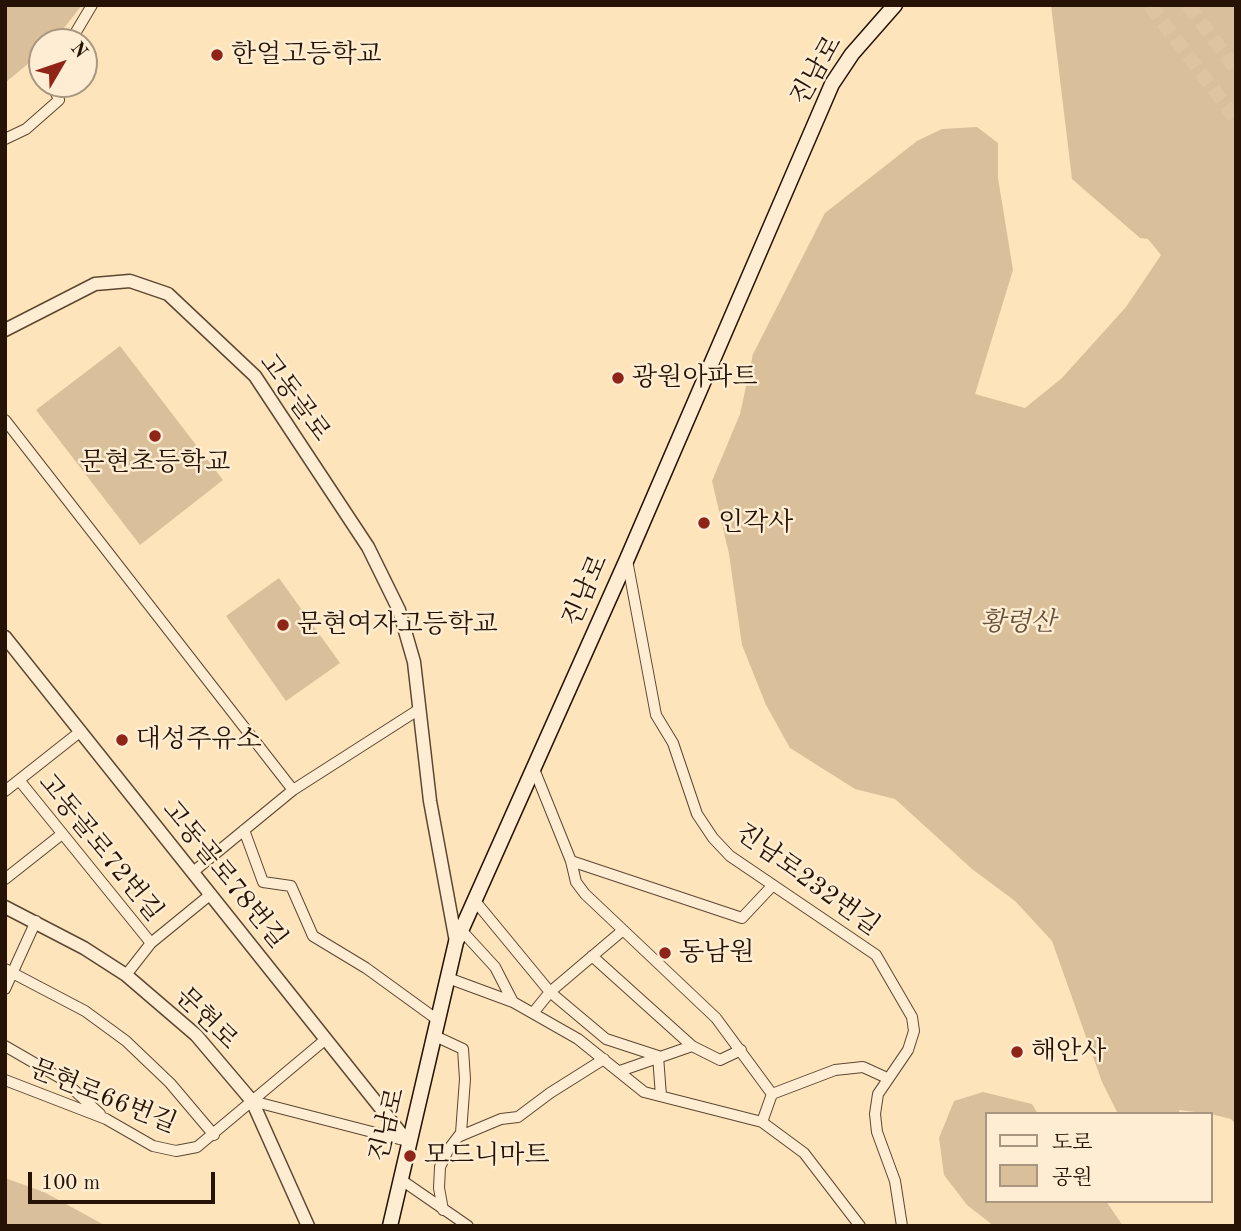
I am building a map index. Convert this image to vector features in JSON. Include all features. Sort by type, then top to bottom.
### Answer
[{"type":"main road","name":"진남로","points":[[390,1226],[407,1141],[459,937],[627,559],[832,84],[852,54],[895,5]]},
{"type":"street","points":[[78,28],[92,5]]},
{"type":"street","points":[[5,139],[26,129],[58,98]]},
{"type":"street","name":"고동골로","points":[[5,330],[95,284],[130,281],[168,294],[255,376],[368,547],[399,610],[414,662],[430,801],[459,937]]},
{"type":"street","points":[[5,420],[293,790]]},
{"type":"street","name":"진남로232번길","points":[[627,559],[656,715],[673,743],[697,814],[730,856],[862,943],[885,967],[912,1017],[914,1031],[902,1062],[887,1077],[878,1094],[875,1114],[877,1132],[895,1181],[902,1226]]},
{"type":"street","name":"고동골로78번길","points":[[5,637],[407,1141]]},
{"type":"street","points":[[193,872],[293,790],[418,710]]},
{"type":"street","points":[[6,788],[80,731]]},
{"type":"street","points":[[534,769],[571,861],[576,882],[622,931],[716,1018],[772,1094]]},
{"type":"street","name":"고동골로72번길","points":[[19,780],[151,943],[126,975]]},
{"type":"street","points":[[244,830],[263,882],[291,886],[313,936],[366,968],[439,1021]]},
{"type":"street","points":[[5,879],[62,834]]},
{"type":"street","points":[[571,861],[742,918],[773,886]]},
{"type":"street","points":[[151,943],[211,894]]},
{"type":"street","points":[[475,901],[550,992],[606,1039],[658,1056]]},
{"type":"street","name":"문현로","points":[[5,907],[36,921],[126,975],[196,1035],[252,1101],[308,1226]]},
{"type":"street","points":[[5,989],[9,970],[36,921]]},
{"type":"street","points":[[533,1013],[550,992],[622,931]]},
{"type":"street","points":[[459,937],[495,967],[513,1002]]},
{"type":"street","points":[[592,957],[692,1046],[720,1060],[741,1050]]},
{"type":"street","points":[[9,970],[85,1011],[125,1041],[170,1083],[214,1135]]},
{"type":"street","points":[[448,978],[513,1002],[578,1039],[644,1092],[762,1122],[804,1153],[860,1226]]},
{"type":"street","points":[[435,1036],[463,1049],[465,1079],[461,1133],[447,1150],[440,1167],[439,1188],[443,1210]]},
{"type":"street","name":"문현로66번길","points":[[5,1080],[106,1119],[153,1146],[177,1151],[197,1147],[214,1135],[327,1039]]},
{"type":"street","points":[[5,1046],[62,1079],[106,1119]]},
{"type":"street","points":[[620,1071],[692,1046]]},
{"type":"street","points":[[658,1056],[661,1096]]},
{"type":"street","points":[[458,1137],[501,1119],[518,1117],[604,1059]]},
{"type":"street","points":[[762,1122],[772,1094],[835,1070],[863,1068],[887,1077]]},
{"type":"street","points":[[252,1101],[407,1141]]},
{"type":"street","points":[[400,1179],[456,1222],[468,1226]]},
{"type":"green space","points":[[5,5],[82,5],[64,28],[28,28],[28,64],[5,83]]},
{"type":"green space","name":"황령산","points":[[1051,5],[1236,5],[1236,1125],[1231,1119],[1213,1114],[1213,1112],[1117,1112],[1102,1082],[1052,941],[1015,901],[972,869],[895,799],[855,789],[790,748],[766,705],[742,645],[729,554],[712,481],[740,414],[753,354],[825,213],[917,141],[942,129],[977,127],[998,143],[998,178],[1013,270],[975,394],[1025,408],[1062,378],[1126,307],[1161,255],[1148,239],[1140,238],[1072,179]]},
{"type":"green space","points":[[120,346],[223,480],[140,545],[36,410]]},
{"type":"green space","points":[[279,578],[340,663],[286,701],[226,616]]},
{"type":"green space","points":[[983,1092],[1032,1104],[1037,1112],[986,1112],[986,1203],[1107,1203],[1123,1226],[994,1226],[967,1205],[944,1175],[939,1138],[954,1101]]},
{"type":"green space","points":[[5,1178],[44,1192],[106,1226],[5,1226]]},
{"type":"tunnel","points":[[1150,5],[1236,119]]},
{"type":"tunnel","points":[[1188,5],[1236,69]]},
{"type":"place","name":"한얼고등학교","points":[[217,55]]},
{"type":"place","name":"광원아파트","points":[[618,378]]},
{"type":"place","name":"문현초등학교","points":[[155,436]]},
{"type":"place","name":"인각사","points":[[704,523]]},
{"type":"place","name":"문현여자고등학교","points":[[283,625]]},
{"type":"place","name":"대성주유소","points":[[122,740]]},
{"type":"place","name":"동남원","points":[[665,953]]},
{"type":"place","name":"해안사","points":[[1017,1052]]},
{"type":"place","name":"모드니마트","points":[[410,1156]]}]
